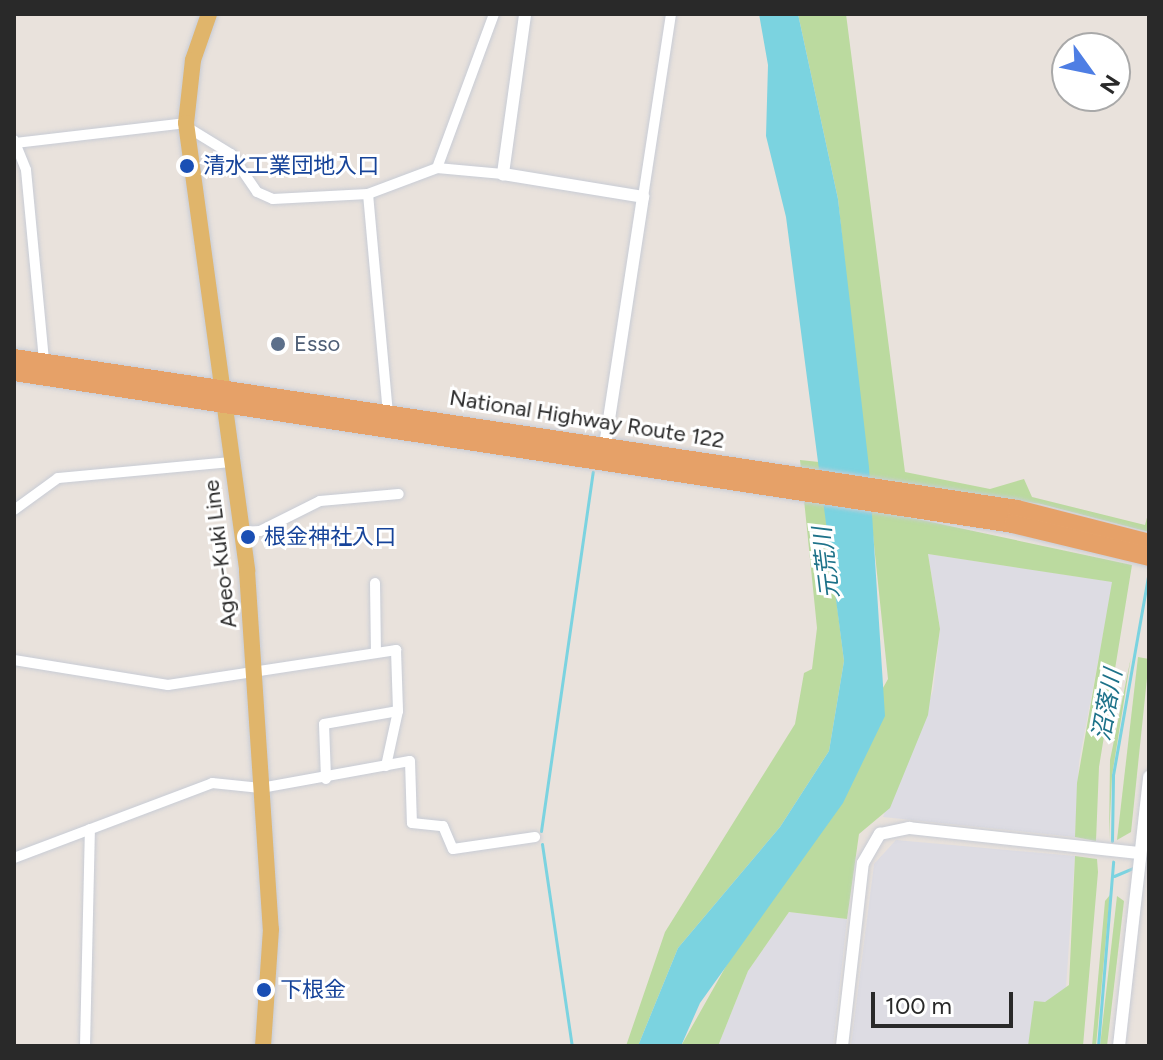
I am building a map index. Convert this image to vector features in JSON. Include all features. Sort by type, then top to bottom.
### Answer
[{"type":"highway","name":"National Highway Route 122","points":[[14,358],[222,396],[389,422],[897,498],[1017,509],[1149,543]]},
{"type":"highway","name":"National Highway Route 122","points":[[14,372],[222,396]]},
{"type":"highway","name":"National Highway Route 122","points":[[897,498],[1149,557]]},
{"type":"main road","name":"Ageo-Kuki Line","points":[[209,14],[193,60],[186,125],[241,532],[254,670],[271,959],[263,1046]]},
{"type":"street","points":[[437,168],[494,14]]},
{"type":"street","points":[[503,174],[528,14]]},
{"type":"street","points":[[604,454],[671,14]]},
{"type":"street","points":[[44,362],[26,170],[15,141],[186,125],[231,154],[257,192],[273,199],[368,194],[437,168],[503,174],[643,197]]},
{"type":"street","points":[[368,194],[389,422]]},
{"type":"street","points":[[14,510],[58,478],[231,462]]},
{"type":"street","points":[[241,532],[260,531],[320,501],[399,494]]},
{"type":"street","points":[[375,583],[376,652]]},
{"type":"street","points":[[14,660],[91,668],[137,684],[396,650],[398,711],[386,766]]},
{"type":"street","points":[[326,779],[324,724],[398,711]]},
{"type":"street","points":[[14,858],[212,783],[261,788],[326,779],[410,761],[412,823],[443,826],[453,849],[535,837]]},
{"type":"street","points":[[1119,1046],[1144,874],[1140,853],[1149,777]]},
{"type":"street","points":[[842,1046],[863,863],[880,834],[909,828],[1140,853]]},
{"type":"street","points":[[85,1046],[90,829]]},
{"type":"shaded area","points":[[928,554],[1113,582],[1079,762],[1075,837],[883,817],[933,691],[940,629]]},
{"type":"shaded area","points":[[896,840],[1075,856],[1062,1046],[851,1046],[874,864]]},
{"type":"shaded area","points":[[789,912],[847,919],[833,1046],[718,1046],[748,971]]},
{"type":"green space","points":[[798,14],[846,14],[905,472],[990,489],[1024,479],[1032,497],[1145,525],[1149,510],[1149,532],[1041,504],[890,481],[903,516],[1132,565],[1099,767],[1096,841],[1075,837],[1077,783],[1112,582],[928,554],[940,629],[928,715],[890,808],[859,834],[847,919],[789,912],[748,971],[718,1046],[681,1046],[888,679],[838,199]]},
{"type":"green space","points":[[800,460],[819,462],[844,661],[829,751],[780,827],[678,948],[638,1046],[626,1046],[665,932],[795,724],[804,673],[812,669],[817,628]]},
{"type":"green space","points":[[1131,657],[1112,776],[1109,840],[1110,760]]},
{"type":"green space","points":[[1138,657],[1149,659],[1131,832],[1117,840]]},
{"type":"green space","points":[[1075,856],[1097,859],[1098,872],[1083,1046],[1028,1046],[1034,1001],[1045,1002],[1069,985]]},
{"type":"green space","points":[[1110,895],[1096,1046],[1092,1046],[1105,901]]},
{"type":"green space","points":[[1117,896],[1124,901],[1107,1046],[1100,1046]]},
{"type":"water","points":[[759,14],[798,14],[838,199],[869,467],[885,716],[843,803],[700,1003],[681,1046],[638,1046],[678,948],[780,827],[829,751],[844,661],[786,217],[766,136],[768,65]]},
{"type":"waterway","points":[[541,831],[593,472]]},
{"type":"waterway","name":"沼落川","points":[[1112,841],[1113,775],[1148,576]]},
{"type":"waterway","points":[[542,844],[572,1046]]},
{"type":"waterway","name":"沼落川","points":[[1098,1046],[1113,862]]},
{"type":"waterway","points":[[1114,876],[1135,867]]},
{"type":"place","name":"清水工業団地入口","points":[[187,166]]},
{"type":"place","name":"Esso","points":[[278,344]]},
{"type":"place","name":"根金神社入口","points":[[248,537]]},
{"type":"place","name":"下根金","points":[[264,990]]},
{"type":"water label","name":"元荒川","points":[[826,563]]}]
